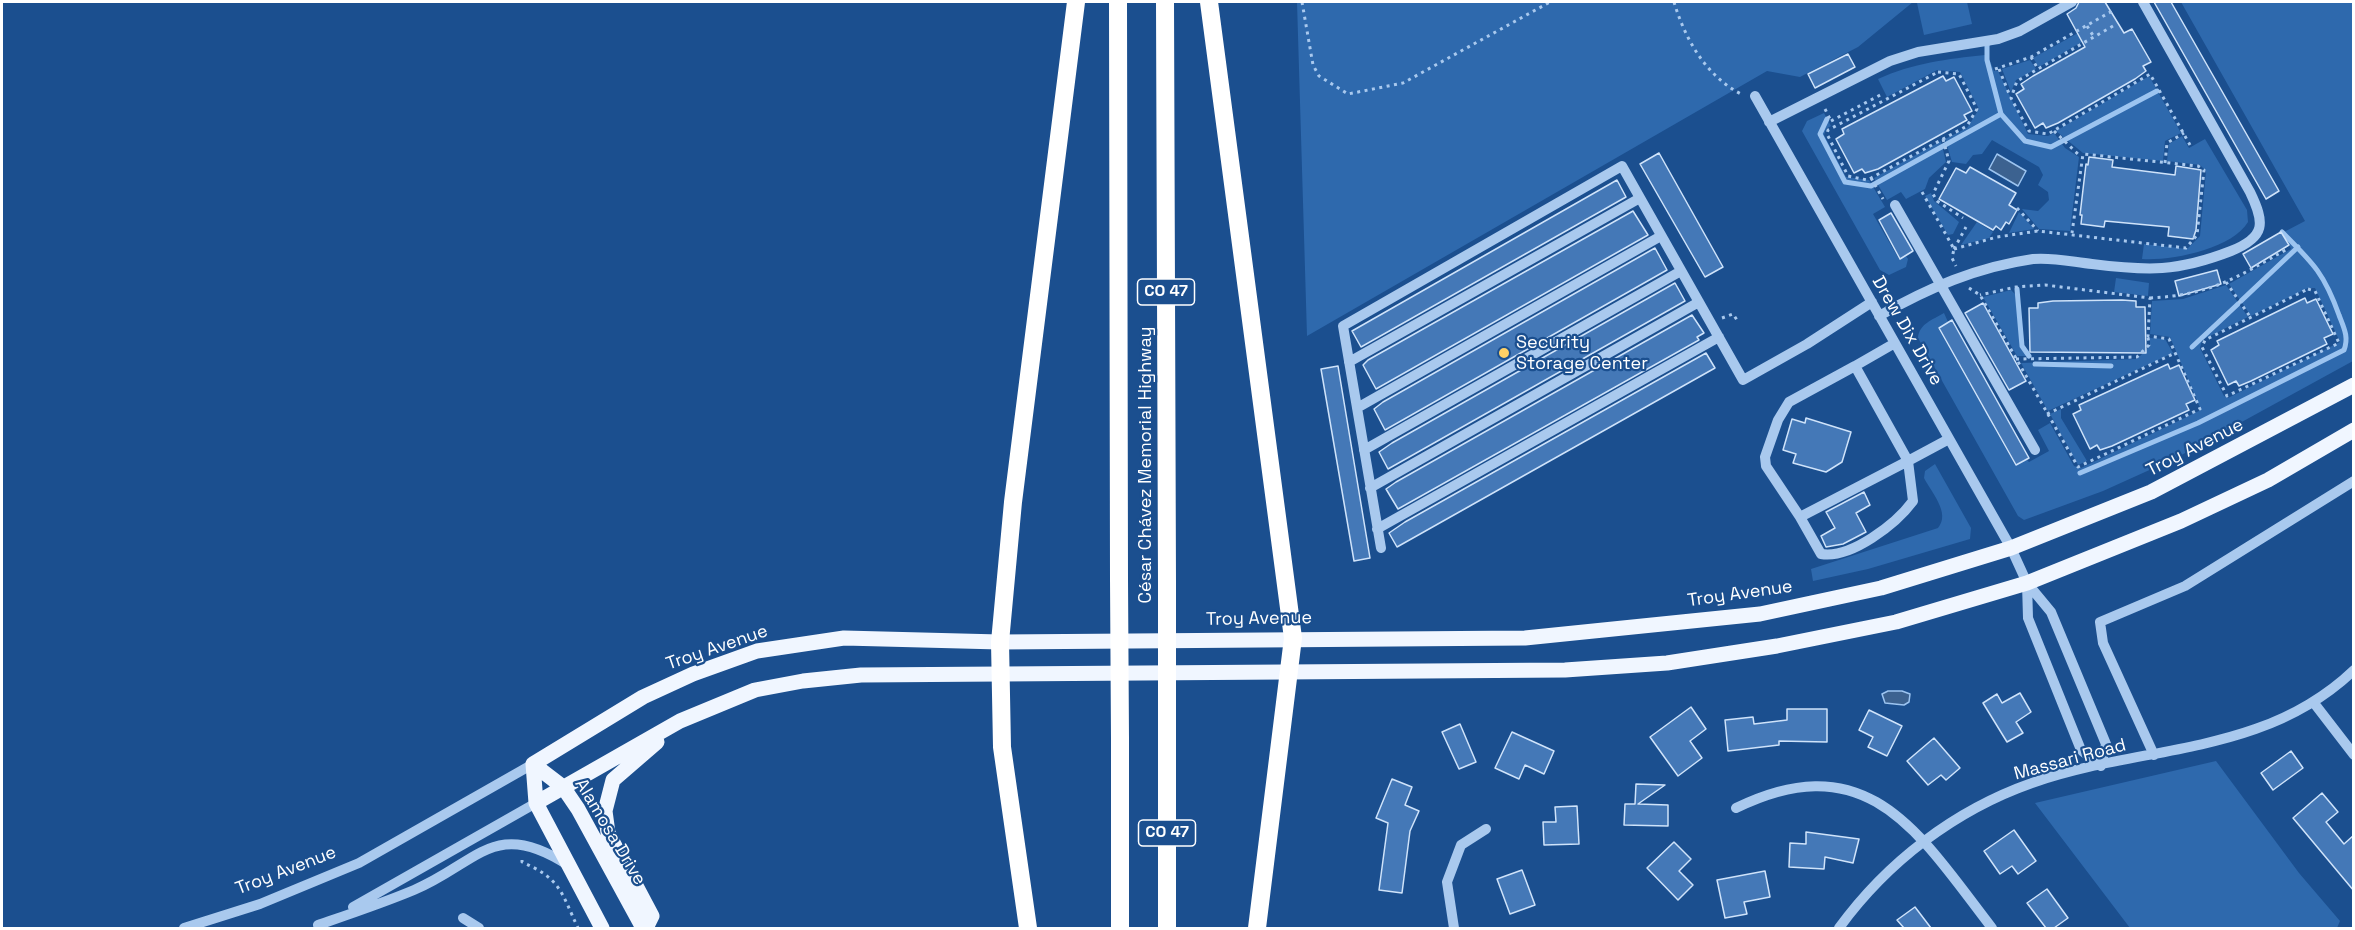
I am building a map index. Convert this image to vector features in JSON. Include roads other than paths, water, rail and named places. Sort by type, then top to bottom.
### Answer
[{"type":"highway","points":[[1028,928],[1002,747],[1000,642],[1012,502],[1076,2]]},
{"type":"highway","name":"César Chávez Memorial Highway","points":[[1118,2],[1120,928]]},
{"type":"highway","name":"César Chávez Memorial Highway","points":[[1165,2],[1167,928]]},
{"type":"highway","points":[[1209,2],[1293,638],[1257,928]]},
{"type":"main road","name":"Troy Avenue","points":[[533,764],[643,697],[693,674],[757,651],[844,638],[1000,642],[1525,638],[1760,614],[1881,588],[2011,548],[2151,492],[2354,385]]},
{"type":"main road","points":[[536,804],[680,721],[755,690],[803,681],[861,675],[999,676],[1564,670],[1667,663],[1777,646],[1896,621],[2027,584],[2203,511],[2268,480],[2354,430]]},
{"type":"main road","points":[[645,928],[651,916],[608,833],[605,811],[614,780],[680,721]]},
{"type":"main road","points":[[533,764],[536,804],[602,928]]},
{"type":"main road","name":"Alamosa Drive","points":[[533,764],[562,787],[645,928]]},
{"type":"street","points":[[1769,122],[1890,61],[1918,52],[1998,39],[2020,31],[2072,2]]},
{"type":"street","points":[[1879,315],[1941,284],[2001,264],[2036,259],[2140,270],[2174,269],[2203,262],[2237,249],[2256,237],[2261,221],[2255,202],[2143,2]]},
{"type":"street","name":"Drew Dix Drive","points":[[1755,96],[2011,548],[2027,584]]},
{"type":"street","points":[[1381,548],[1343,326],[1622,166],[1743,380],[1807,344],[1872,302]]},
{"type":"street","points":[[1349,362],[1640,198]]},
{"type":"street","points":[[1895,205],[2035,450]]},
{"type":"street","points":[[1357,408],[1661,236]]},
{"type":"street","points":[[1364,450],[1681,271]]},
{"type":"street","points":[[1370,488],[1699,302]]},
{"type":"street","points":[[1377,529],[1719,337]]},
{"type":"street","points":[[1855,366],[1908,461],[1913,501],[1900,518],[1875,536],[1832,556],[1821,554],[1800,517],[1766,466],[1765,457],[1778,420],[1789,402],[1895,343]]},
{"type":"street","points":[[1800,517],[1949,439]]},
{"type":"street","points":[[2154,756],[2103,644],[2100,622],[2186,586],[2354,481]]},
{"type":"street","points":[[2027,584],[2051,612],[2106,744],[2100,766],[2081,750],[2028,618],[2027,584]]},
{"type":"street","name":"Massari Road","points":[[1839,928],[1880,878],[1924,841],[1979,806],[2033,783],[2249,733],[2314,703],[2354,670]]},
{"type":"street","points":[[2314,703],[2354,755]]},
{"type":"street","name":"Troy Avenue","points":[[184,928],[260,904],[359,863],[533,764]]},
{"type":"street","points":[[1736,808],[1784,789],[1828,786],[1880,802],[1901,817],[1924,841],[1992,928]]},
{"type":"street","points":[[314,927],[536,804]]},
{"type":"street","points":[[1454,928],[1447,882],[1461,845],[1486,829]]},
{"type":"street","points":[[314,927],[416,889],[486,848],[513,844],[544,849],[568,865]]},
{"type":"street","points":[[463,918],[479,928]]},
{"type":"waterway","points":[[1827,119],[1820,134],[1845,182],[1871,186],[2001,114],[1987,60],[1987,44],[1991,42]]},
{"type":"waterway","points":[[2001,114],[2025,141],[2051,147],[2157,91]]},
{"type":"waterway","points":[[2080,473],[2198,423],[2344,350],[2345,332],[2323,278],[2282,232]]},
{"type":"waterway","points":[[2241,301],[2298,247]]},
{"type":"waterway","points":[[2017,289],[2022,346],[2029,356]]},
{"type":"waterway","points":[[2192,347],[2238,304]]},
{"type":"waterway","points":[[2035,364],[2111,366]]},
{"type":"place","name":"Security Storage Center","points":[[1504,353]]}]
